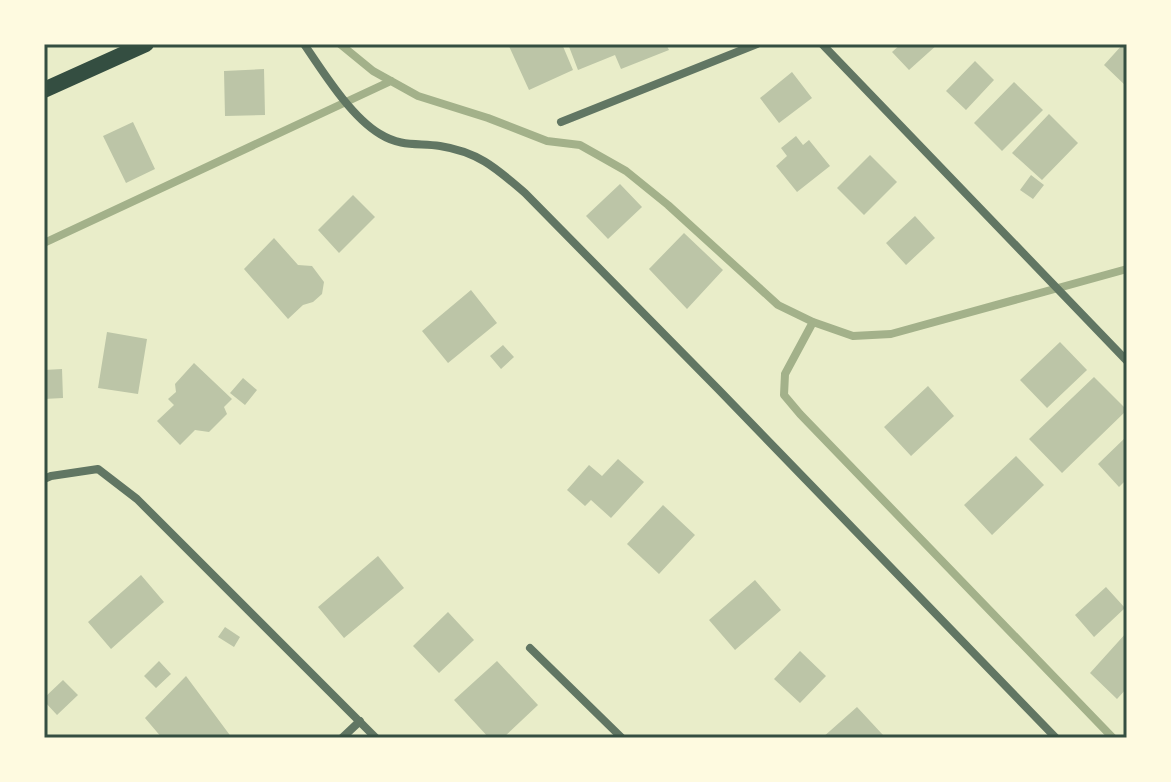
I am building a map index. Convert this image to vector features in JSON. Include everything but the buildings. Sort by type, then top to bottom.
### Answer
[{"type":"main road","points":[[44,90],[146,44]]},
{"type":"street","points":[[304,44],[330,83],[379,134],[405,145],[436,145],[480,157],[525,193],[1056,738]]},
{"type":"street","points":[[561,122],[757,44]]},
{"type":"street","points":[[822,44],[1127,361]]},
{"type":"street","points":[[44,479],[98,469],[137,499],[376,738]]},
{"type":"street","points":[[530,648],[622,738]]},
{"type":"street","points":[[342,738],[360,721]]},
{"type":"waterway","points":[[340,44],[373,71],[418,96],[547,141],[580,145],[626,171],[778,305],[853,336],[891,334],[1127,269]]},
{"type":"waterway","points":[[44,243],[391,81]]},
{"type":"waterway","points":[[813,322],[785,374],[784,395],[1113,738]]}]
